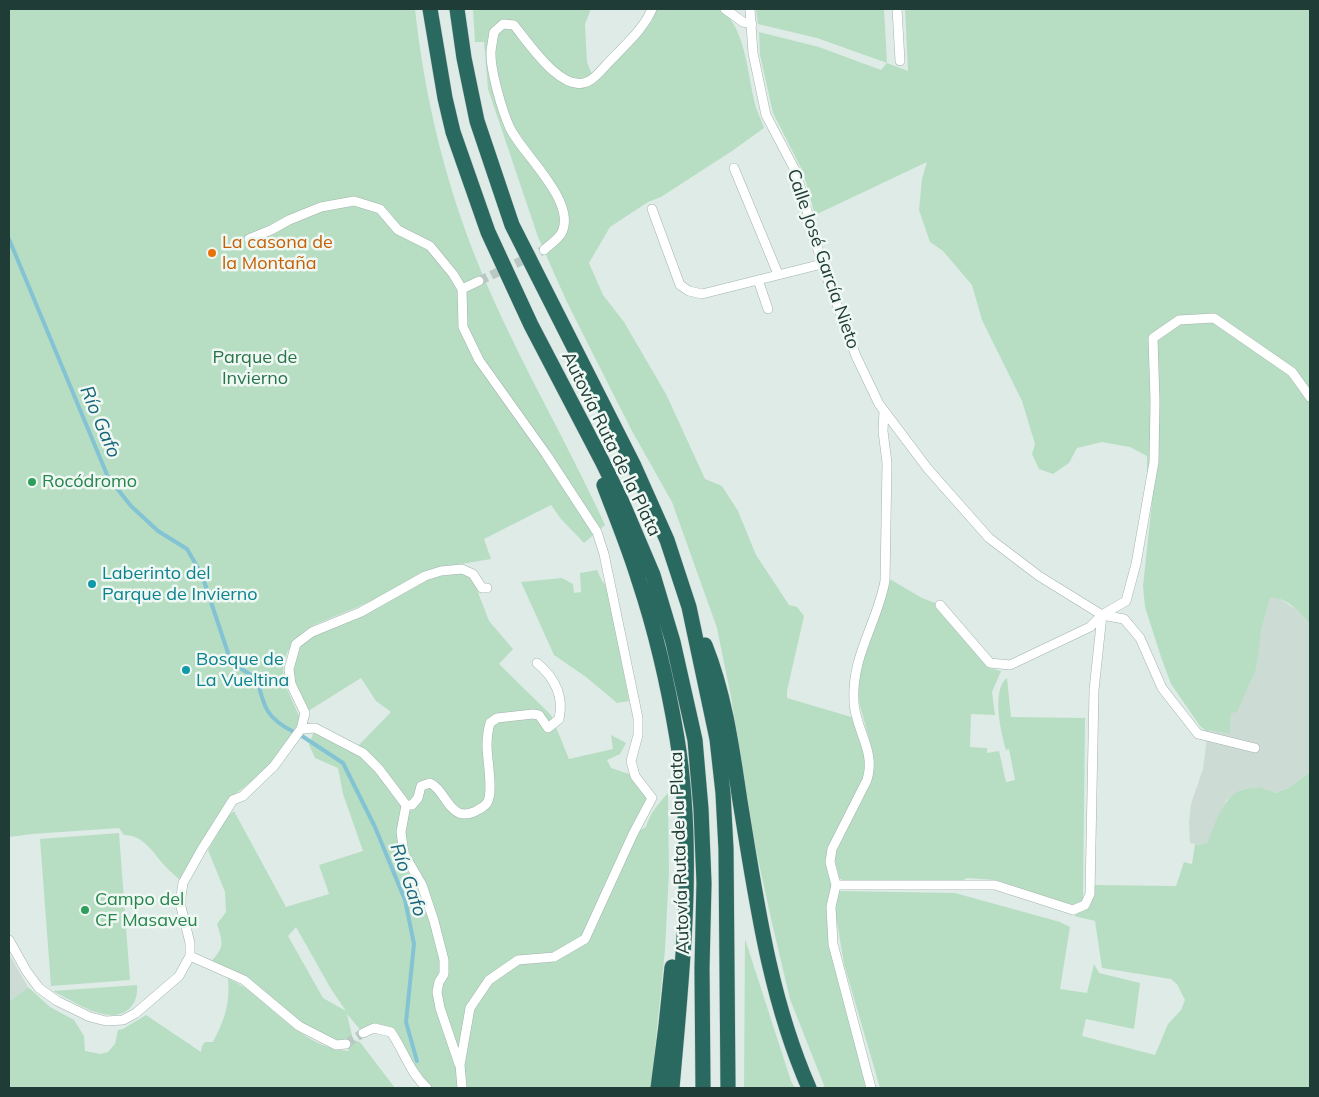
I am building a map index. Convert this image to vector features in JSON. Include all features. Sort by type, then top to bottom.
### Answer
[{"type":"highway","name":"Autovía Ruta de la Plata","points":[[430,9],[445,98],[454,132],[488,232],[531,326],[602,460],[622,502],[652,575],[673,642],[695,740],[701,809],[704,883],[702,968],[703,1088]]},
{"type":"highway","name":"Autovía Ruta de la Plata","points":[[457,9],[464,58],[477,121],[512,225],[634,466],[667,540],[690,607],[717,739],[723,793],[726,849],[728,1088]]},
{"type":"highway","points":[[581,422],[639,580],[659,650],[677,739],[684,801],[686,889],[682,969],[672,1088]]},
{"type":"highway","points":[[690,607],[714,669],[727,719],[756,900],[771,976],[792,1047],[809,1088]]},
{"type":"highway","points":[[658,1088],[672,971],[684,801]]},
{"type":"street","points":[[544,250],[560,234],[565,218],[559,200],[544,173],[510,129],[498,91],[491,53],[494,32],[503,24],[514,25],[560,78],[575,84],[589,82],[635,35],[652,9]]},
{"type":"street","points":[[725,9],[743,22],[752,24]]},
{"type":"street","name":"Calle José García Nieto","points":[[750,9],[753,53],[766,115],[796,172],[822,264],[856,356],[879,404],[928,469],[989,538],[1039,576],[1102,615],[1124,619],[1140,638],[1162,688],[1198,734],[1255,748]]},
{"type":"street","points":[[897,9],[900,61]]},
{"type":"street","points":[[734,168],[778,274]]},
{"type":"street","points":[[249,239],[321,207],[354,201],[380,209],[398,230],[430,246],[453,274],[462,289],[463,326],[479,360],[546,454],[597,532],[604,554],[638,718],[638,735],[631,760],[635,776],[652,798],[633,834],[586,939],[554,957],[518,960],[489,980],[470,1008],[460,1065]]},
{"type":"street","points":[[652,209],[680,285],[689,291],[702,294],[822,264]]},
{"type":"street","points":[[462,289],[479,280]]},
{"type":"street","points":[[758,280],[768,309]]},
{"type":"street","points":[[940,605],[990,663],[1010,666],[1090,627],[1102,615],[1126,601],[1136,564],[1154,462],[1153,338],[1179,320],[1214,318],[1292,372],[1310,397]]},
{"type":"street","points":[[871,1088],[834,944],[831,907],[836,886],[830,862],[832,849],[867,780],[870,769],[870,759],[854,703],[858,656],[882,598],[885,581],[887,463],[883,431],[884,411]]},
{"type":"street","points":[[9,940],[27,972],[39,988],[57,1001],[90,1017],[106,1021],[123,1020],[136,1013],[179,976],[190,956],[190,943],[180,903],[183,884],[233,800],[243,796],[274,766],[301,729],[305,713],[291,684],[289,669],[296,644],[312,632],[361,612],[425,576],[441,571],[462,570],[473,574],[482,588],[487,588]]},
{"type":"street","points":[[836,886],[995,885],[1073,910],[1085,905],[1090,894],[1094,690],[1102,615]]},
{"type":"street","points":[[406,805],[412,805],[418,798],[421,786],[430,782],[437,786],[454,809],[460,813],[472,813],[486,804],[489,799],[490,783],[487,746],[490,723],[497,718],[533,714],[538,715],[548,728],[559,719],[562,706],[558,692],[552,679],[537,663]]},
{"type":"street","points":[[301,729],[315,728],[363,753],[379,769],[406,805],[401,832],[404,854],[422,884],[444,960],[444,974],[439,982],[438,992],[440,1008],[460,1065],[462,1088]]},
{"type":"street","points":[[190,956],[244,980],[298,1026],[336,1045],[346,1044]]},
{"type":"street","points":[[363,1033],[374,1028],[390,1032],[413,1073],[428,1088]]},
{"type":"shaded area","points":[[1277,597],[1303,614],[1310,625],[1310,772],[1288,788],[1276,793],[1260,787],[1242,789],[1226,801],[1207,843],[1198,845],[1190,843],[1189,822],[1191,804],[1203,769],[1208,730],[1230,734],[1231,713],[1261,632],[1270,598]]},
{"type":"shaded area","points":[[9,954],[28,987],[9,1002]]},
{"type":"green space","name":"Parque de Invierno","points":[[9,9],[415,9],[429,101],[444,162],[462,222],[503,321],[605,525],[584,543],[561,519],[551,505],[484,539],[491,559],[432,569],[372,601],[314,625],[303,632],[288,651],[283,671],[287,689],[300,718],[300,725],[275,760],[259,776],[227,800],[180,880],[143,841],[124,835],[119,828],[9,837]]},
{"type":"green space","points":[[473,9],[591,9],[585,24],[587,62],[595,82],[652,21],[656,9],[718,9],[728,16],[741,40],[754,99],[764,128],[661,197],[648,202],[610,227],[589,263],[603,295],[624,322],[666,394],[705,479],[722,486],[738,511],[756,555],[789,605],[797,607],[804,616],[787,698],[858,719],[870,769],[832,849],[833,944],[871,1088],[825,1088],[790,999],[755,845],[731,697],[717,628],[672,502],[632,431],[590,348],[538,237],[488,89],[484,42],[475,42]]},
{"type":"green space","points":[[756,9],[884,9],[887,63],[817,38],[758,24]]},
{"type":"green space","points":[[905,9],[1310,9],[1310,625],[1287,602],[1270,598],[1261,632],[1256,669],[1237,712],[1231,713],[1230,734],[1208,730],[1207,732],[1200,726],[1171,684],[1145,607],[1143,586],[1152,502],[1147,501],[1147,456],[1130,447],[1102,442],[1077,448],[1069,463],[1053,474],[1039,469],[1032,454],[1035,444],[1022,401],[982,320],[972,285],[943,251],[930,242],[919,210],[922,179],[927,162],[815,215],[803,172],[773,113],[760,55],[759,32],[819,47],[881,70],[887,63],[908,71]]},
{"type":"green space","points":[[597,570],[602,581],[608,587],[629,701],[617,703],[586,677],[554,655],[521,582],[562,578],[573,584],[574,593],[581,592],[580,573]]},
{"type":"green space","points":[[441,571],[473,574],[489,621],[513,649],[499,664],[551,715],[569,759],[613,749],[611,735],[626,743],[620,754],[607,760],[611,768],[635,776],[652,798],[633,834],[646,827],[652,813],[668,793],[669,871],[665,950],[651,1088],[427,1088],[391,1032],[374,1028],[363,1033],[347,1014],[353,1040],[360,1042],[395,1088],[9,1088],[9,1002],[28,987],[50,1007],[74,1020],[84,1036],[85,1051],[100,1054],[108,1052],[115,1044],[118,1030],[146,1015],[201,1052],[205,1042],[213,1042],[224,1018],[228,996],[228,978],[248,990],[308,1038],[334,1049],[349,1051],[346,1044],[315,1033],[252,985],[209,964],[220,950],[222,942],[217,924],[226,912],[225,892],[208,850],[227,817],[234,811],[286,907],[329,894],[319,865],[363,851],[343,794],[338,768],[315,758],[309,745],[315,728],[355,749],[391,712],[376,701],[361,678],[305,713],[291,684],[296,644]],"holes":[[[296,927],[331,989],[346,1011],[323,998],[288,936]]]},
{"type":"green space","points":[[888,578],[922,598],[935,603],[935,607],[983,662],[989,668],[1001,671],[992,692],[995,715],[971,714],[970,747],[987,748],[987,753],[999,751],[1006,782],[1015,780],[1009,749],[1006,750],[1004,743],[998,702],[1002,684],[1007,678],[1011,717],[1085,718],[1083,899],[1080,903],[1072,905],[995,880],[967,878],[958,883],[846,882],[839,878],[834,856],[864,795],[874,768],[873,754],[857,694],[859,671],[888,588]]},
{"type":"green space","points":[[1310,772],[1310,1088],[880,1088],[844,964],[835,910],[838,891],[955,893],[1060,922],[1070,927],[1060,989],[1087,993],[1094,964],[1099,973],[1140,983],[1134,1029],[1086,1019],[1082,1036],[1155,1055],[1168,1024],[1181,1010],[1185,1000],[1177,984],[1171,979],[1102,968],[1095,921],[1074,916],[1089,905],[1094,885],[1176,886],[1184,862],[1192,864],[1195,844],[1207,843],[1220,813],[1234,794],[1243,789],[1260,787],[1276,793],[1288,788]]},
{"type":"green space","name":"Campo del CF Masaveu","points":[[119,833],[130,980],[51,986],[40,839]]},
{"type":"green space","points":[[745,939],[791,1081],[795,1088],[744,1088]]},
{"type":"green space","points":[[137,985],[133,1005],[124,1013],[117,1015],[103,1014],[90,1010],[53,991]]},
{"type":"waterway","name":"Río Gafo","points":[[9,239],[108,477],[131,506],[158,531],[187,549],[202,575],[231,662],[257,679],[264,704],[268,711],[277,722],[294,732]]},
{"type":"waterway","name":"Río Gafo","points":[[302,736],[343,763],[375,827],[405,900],[414,944],[406,1022],[417,1061]]},
{"type":"tunnel","points":[[479,281],[544,250]]},
{"type":"tunnel","points":[[346,1044],[363,1033]]},
{"type":"place","name":"La casona de la Montaña","points":[[212,253]]},
{"type":"place","name":"Rocódromo","points":[[32,482]]},
{"type":"place","name":"Laberinto del Parque de Invierno","points":[[92,584]]},
{"type":"place","name":"Bosque de La Vueltina","points":[[186,670]]},
{"type":"place","name":"Campo del CF Masaveu","points":[[85,910]]}]
